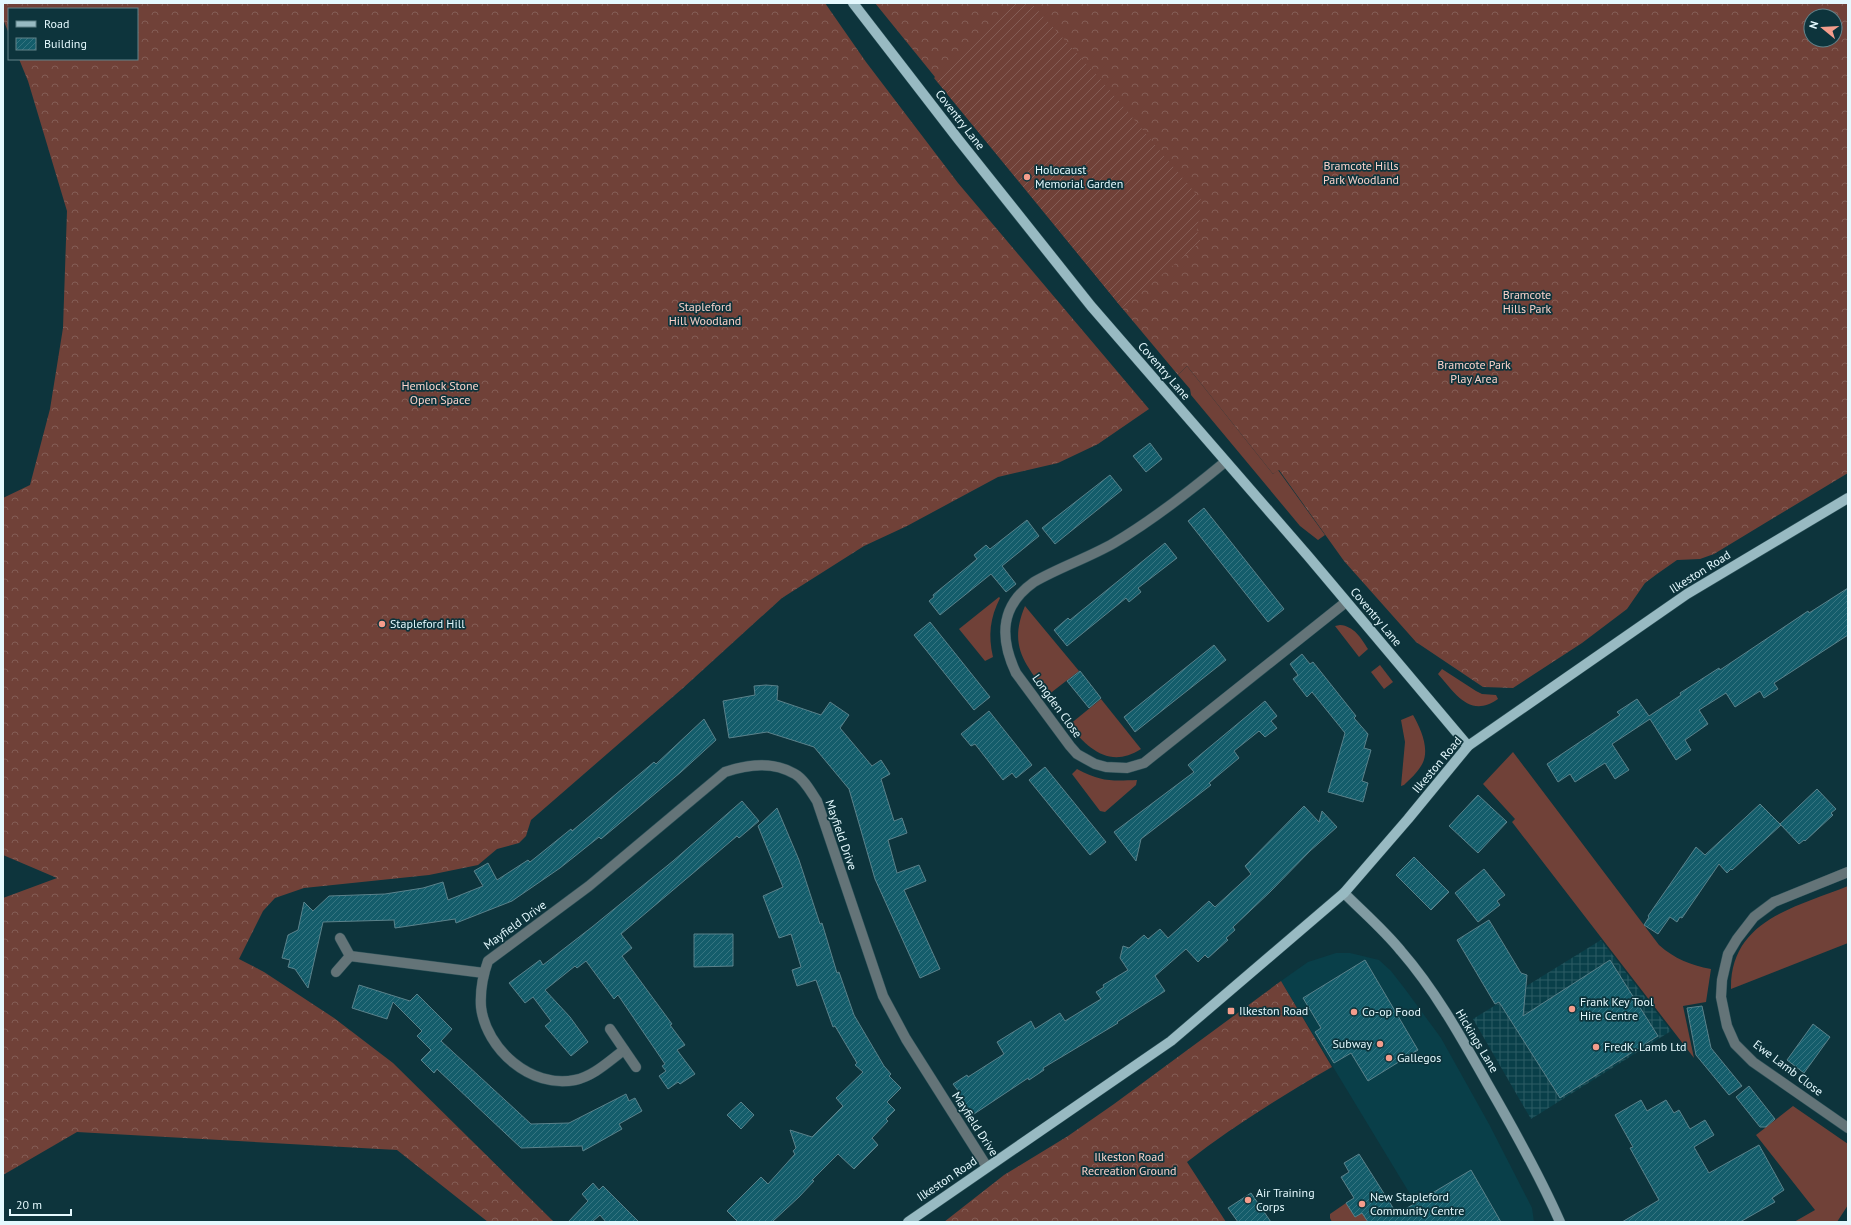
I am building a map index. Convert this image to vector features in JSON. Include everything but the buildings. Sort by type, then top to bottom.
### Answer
[{"type":"main road","name":"Coventry Lane","points":[[853,3],[1090,306],[1308,556],[1468,746]]},
{"type":"main road","name":"Ilkeston Road","points":[[908,1222],[1171,1041],[1344,893],[1408,819],[1468,746],[1687,594],[1848,498]]},
{"type":"main road","name":"Hickings Lane","points":[[1344,893],[1401,950],[1432,992],[1459,1034],[1506,1116],[1546,1189],[1560,1222]]},
{"type":"street","name":"Longden Close","points":[[1225,462],[1201,482],[1114,543],[1034,582],[1024,589],[1013,602],[1007,616],[1005,630],[1006,642],[1011,662],[1016,673],[1070,746],[1084,758],[1106,767],[1127,768],[1144,763],[1346,602]]},
{"type":"street","name":"Mayfield Drive","points":[[624,1050],[594,1073],[575,1080],[558,1081],[541,1078],[526,1072],[514,1063],[489,1033],[481,1007],[484,973],[488,961],[499,951],[589,886],[725,772],[741,766],[758,764],[778,767],[796,774],[816,801],[882,996],[918,1058],[987,1167]]},
{"type":"street","name":"Ewe Lamb Close","points":[[1848,872],[1774,902],[1754,917],[1737,939],[1728,954],[1722,980],[1721,997],[1727,1026],[1735,1044],[1753,1062],[1848,1128]]},
{"type":"street","points":[[340,938],[350,956]]},
{"type":"street","points":[[336,972],[350,956]]},
{"type":"street","points":[[350,956],[484,973]]},
{"type":"street","points":[[610,1029],[636,1067]]},
{"type":"shaded area","points":[[1601,940],[1671,1031],[1531,1119],[1473,1019]]},
{"type":"shaded area","points":[[1336,953],[1350,953],[1379,960],[1391,971],[1405,989],[1441,1038],[1489,1124],[1532,1208],[1534,1222],[1427,1222],[1281,981],[1308,962]]},
{"type":"green space","name":"Hemlock Stone Open Space","points":[[3,3],[825,3],[866,62],[958,183],[1149,409],[1098,444],[1058,463],[998,477],[907,526],[864,546],[782,598],[683,688],[531,820],[526,836],[519,843],[497,849],[478,865],[429,875],[304,888],[275,898],[263,911],[239,959],[264,972],[334,1018],[393,1063],[554,1222],[488,1222],[397,1150],[77,1132],[3,1175],[3,898],[57,878],[3,855],[3,498],[30,485],[50,409],[63,328],[67,211],[28,81],[19,60],[138,60],[138,8],[8,8],[8,32],[3,19]]},
{"type":"green space","name":"Bramcote Hills Park","points":[[875,3],[1848,3],[1848,473],[1714,554],[1700,559],[1677,560],[1645,583],[1627,609],[1582,643],[1513,688],[1483,687],[1416,642],[1344,561],[1279,470],[1273,474],[1187,366],[1178,375]]},
{"type":"green space","points":[[1015,3],[1031,3],[1102,81],[1201,200],[1197,231],[1201,242],[1122,308],[934,78]]},
{"type":"green space","points":[[1187,366],[1273,474],[1278,470],[1325,535],[1318,540],[1300,526],[1191,395],[1190,389],[1178,375]]},
{"type":"green space","points":[[999,597],[1000,598],[992,620],[990,634],[993,657],[985,661],[959,629]]},
{"type":"green space","points":[[1025,606],[1079,671],[1048,695],[1026,664],[1019,644],[1018,633],[1020,620]]},
{"type":"green space","points":[[1340,625],[1353,630],[1368,649],[1359,657],[1335,626]]},
{"type":"green space","points":[[1380,665],[1393,682],[1384,689],[1371,672]]},
{"type":"green space","points":[[1442,669],[1476,691],[1482,694],[1496,695],[1498,699],[1488,704],[1479,706],[1471,705],[1457,696],[1438,674]]},
{"type":"green space","points":[[1101,699],[1141,749],[1130,755],[1110,757],[1100,754],[1076,734],[1069,725]]},
{"type":"green space","points":[[1413,715],[1424,740],[1424,760],[1413,776],[1401,786],[1405,742],[1401,720]]},
{"type":"green space","points":[[1513,752],[1659,945],[1683,961],[1696,966],[1711,969],[1706,1002],[1683,1006],[1694,1058],[1512,822],[1515,819],[1483,784]]},
{"type":"green space","points":[[1077,769],[1107,780],[1137,780],[1136,785],[1105,812],[1100,811],[1072,774]]},
{"type":"green space","points":[[1848,886],[1848,943],[1731,989],[1734,966],[1742,947],[1754,932],[1770,920],[1788,910]]},
{"type":"green space","name":"Ilkeston Road Recreation Ground","points":[[1281,981],[1332,1067],[1258,1112],[1187,1162],[1226,1222],[944,1222],[1004,1175],[1068,1136],[1114,1104]]},
{"type":"green space","points":[[1793,1106],[1848,1144],[1848,1205],[1837,1222],[1794,1222],[1815,1210],[1756,1135]]},
{"type":"green space","points":[[1346,1203],[1355,1217],[1362,1213],[1368,1222],[1332,1222],[1330,1214]]},
{"type":"place","name":"Holocaust Memorial Garden","points":[[1027,177]]},
{"type":"place","name":"Stapleford Hill","points":[[382,624]]},
{"type":"place","name":"Frank Key Tool Hire Centre","points":[[1572,1009]]},
{"type":"place","name":"Ilkeston Road","points":[[1231,1011]]},
{"type":"place","name":"Co-op Food","points":[[1354,1012]]},
{"type":"place","name":"Subway","points":[[1380,1044]]},
{"type":"place","name":"FredK. Lamb Ltd","points":[[1596,1047]]},
{"type":"place","name":"Gallegos","points":[[1389,1058]]},
{"type":"place","name":"Air Training Corps","points":[[1248,1200]]},
{"type":"place","name":"New Stapleford Community Centre","points":[[1362,1204]]},
{"type":"park label","name":"Bramcote Hills Park Woodland","points":[[1361,173]]},
{"type":"park label","name":"Stapleford Hill Woodland","points":[[705,314]]},
{"type":"park label","name":"Bramcote Park Play Area","points":[[1474,372]]}]
